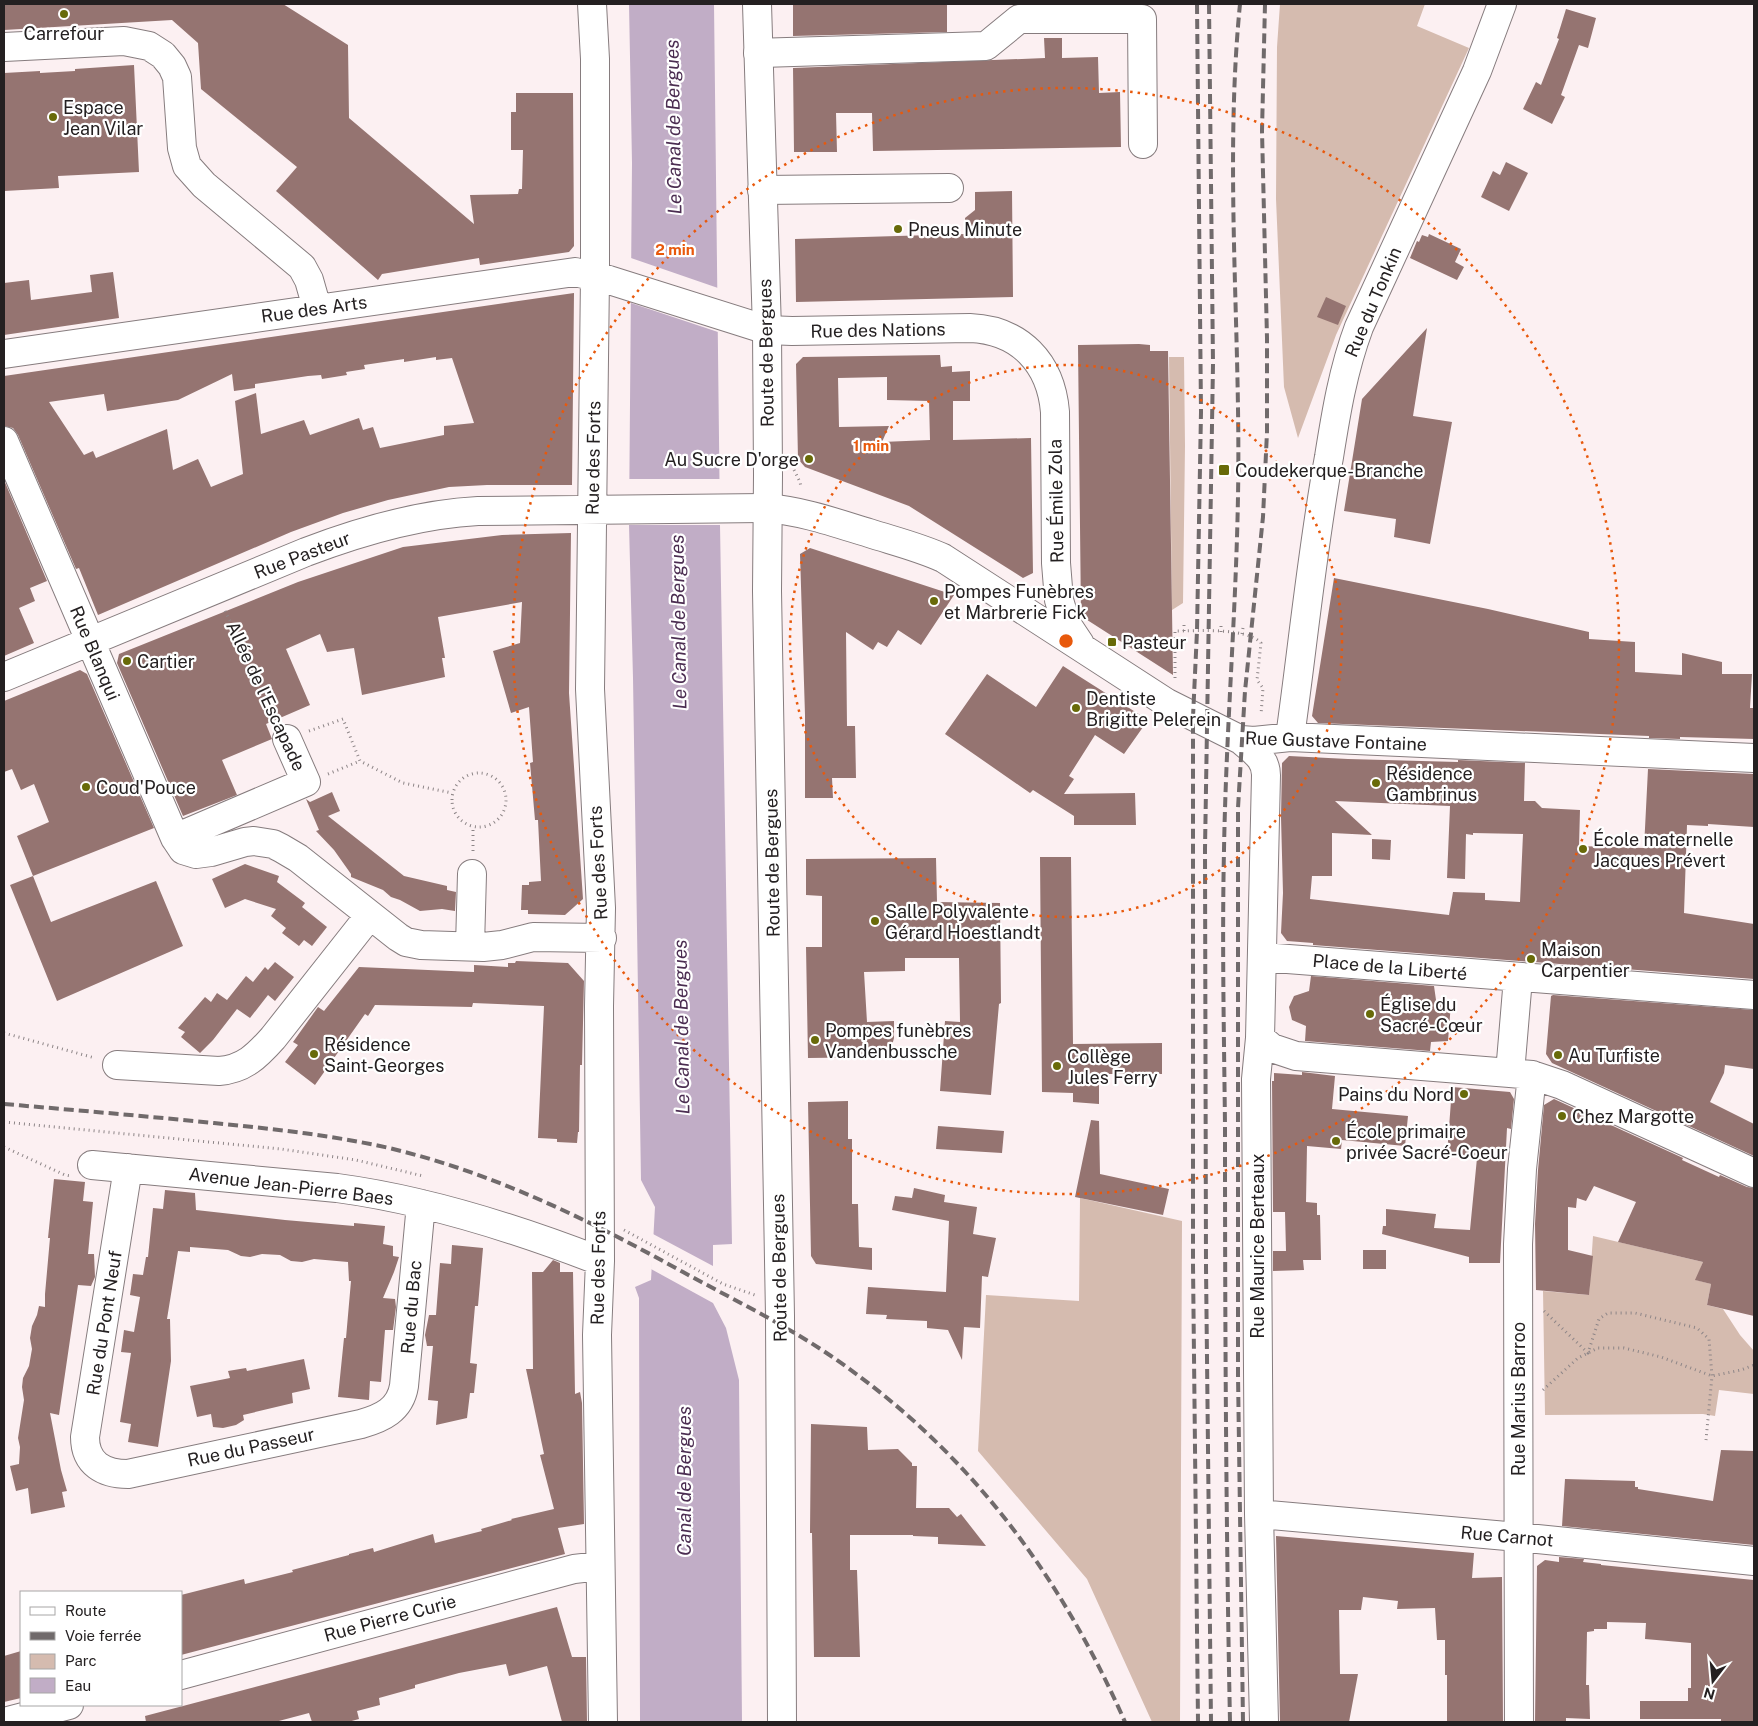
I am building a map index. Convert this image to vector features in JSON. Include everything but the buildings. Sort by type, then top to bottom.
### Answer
[{"type":"street","name":"Rue des Forts","points":[[592,4],[596,276],[605,509],[590,705],[600,866],[602,938],[599,1006],[600,1261],[597,1335],[603,1722]]},
{"type":"street","name":"Route de Bergues","points":[[757,4],[767,330],[767,591],[780,1316],[782,1722]]},
{"type":"street","name":"Rue du Tonkin","points":[[1287,732],[1319,510],[1348,356],[1359,328],[1477,72],[1502,4]]},
{"type":"street","points":[[758,53],[986,46],[1019,20],[1091,11],[1142,19],[1143,144]]},
{"type":"street","points":[[4,47],[133,42],[156,50],[163,55],[172,66],[178,84],[182,148],[187,166],[204,185],[302,267],[309,280],[317,308]]},
{"type":"street","points":[[762,190],[949,188]]},
{"type":"street","name":"Rue des Arts","points":[[4,354],[575,272],[623,284],[725,317]]},
{"type":"street","name":"Rue des Nations","points":[[725,317],[767,330],[978,328],[1005,336],[1028,350]]},
{"type":"street","name":"Rue Émile Zola","points":[[1028,350],[1041,365],[1054,398],[1056,563],[1062,616],[1070,631],[1086,652]]},
{"type":"street","name":"Rue Blanqui","points":[[4,441],[175,838],[183,850],[196,854],[211,852],[254,840],[273,844],[298,858],[370,915]]},
{"type":"street","name":"Rue Gustave Fontaine","points":[[737,508],[767,508],[818,517],[931,553],[954,564],[1086,652],[1167,702],[1241,740],[1259,741],[1287,732],[1754,758]]},
{"type":"street","name":"Rue Pasteur","points":[[4,677],[326,544],[387,526],[466,512],[737,508]]},
{"type":"street","points":[[1012,604],[1039,600],[1050,586],[1056,563]]},
{"type":"street","name":"Rue Maurice Berteaux","points":[[1264,1722],[1259,1514],[1256,1079],[1260,1038],[1266,770],[1270,749],[1287,732]]},
{"type":"street","name":"Allée de l'Escapade","points":[[175,838],[306,782],[287,738]]},
{"type":"street","points":[[1241,740],[1260,757],[1266,770]]},
{"type":"street","points":[[470,946],[472,874]]},
{"type":"street","points":[[117,1065],[219,1071],[230,1070],[248,1063],[256,1058],[273,1038],[370,915],[406,942],[421,945],[492,947],[543,936],[602,938]]},
{"type":"street","name":"Place de la Liberté","points":[[1262,957],[1754,995]]},
{"type":"street","points":[[1518,978],[1521,1074]]},
{"type":"street","points":[[1260,1038],[1272,1048],[1296,1056],[1521,1074],[1557,1083],[1754,1173]]},
{"type":"street","name":"Rue Marius Barroo","points":[[1519,1722],[1518,1286],[1521,1074]]},
{"type":"street","name":"Avenue Jean-Pierre Baes","points":[[83,1171],[128,1168],[368,1192],[473,1217],[600,1261]]},
{"type":"street","name":"Rue du Pont Neuf","points":[[104,1470],[91,1459],[85,1444],[85,1437],[128,1168]]},
{"type":"street","name":"Rue du Bac","points":[[394,1408],[399,1402],[404,1386],[421,1204]]},
{"type":"street","name":"Rue du Passeur","points":[[104,1470],[112,1473],[128,1474],[361,1424],[380,1418],[394,1408]]},
{"type":"street","name":"Rue Carnot","points":[[1259,1514],[1518,1537],[1754,1561]]},
{"type":"street","name":"Rue Pierre Curie","points":[[182,1674],[574,1569],[600,1566]]},
{"type":"street","points":[[4,1722],[64,1706]]},
{"type":"path","name":"Allée de l'Escapade","points":[[214,589],[287,738]]},
{"type":"path","points":[[1184,625],[1184,631]]},
{"type":"path","points":[[1221,626],[1221,632]]},
{"type":"path","points":[[1242,634],[1243,628]]},
{"type":"path","points":[[1167,702],[1175,681],[1175,631],[1242,634],[1257,638],[1261,643],[1257,680],[1264,688],[1260,716],[1287,732]]},
{"type":"path","points":[[287,738],[343,718],[360,761],[403,782],[452,793]]},
{"type":"path","points":[[306,782],[360,761]]},
{"type":"path","points":[[476,772],[485,773],[499,781],[506,797],[506,805],[502,814],[490,825],[473,827],[465,824],[453,810],[451,802],[452,793],[455,785],[468,774],[476,772]]},
{"type":"path","points":[[4,1033],[117,1065]]},
{"type":"path","points":[[4,1147],[65,1175],[83,1171]]},
{"type":"path","points":[[648,1243],[723,1284]]},
{"type":"path","points":[[1518,1286],[1588,1353]]},
{"type":"path","points":[[1588,1353],[1600,1319],[1608,1313],[1635,1313],[1697,1328],[1709,1339],[1712,1376],[1706,1440]]},
{"type":"path","points":[[1518,1413],[1578,1358],[1598,1348],[1624,1348],[1661,1357],[1712,1376],[1741,1370],[1754,1365]]},
{"type":"green space","points":[[1280,4],[1425,4],[1417,26],[1469,48],[1336,335],[1298,438],[1284,387],[1276,199],[1277,47]]},
{"type":"green space","points":[[1169,357],[1184,357],[1183,603],[1172,610]]},
{"type":"green space","points":[[1080,1198],[1182,1221],[1180,1722],[1152,1722],[1087,1579],[978,1451],[986,1295],[1079,1301]]},
{"type":"green space","points":[[1593,1236],[1703,1262],[1696,1280],[1711,1284],[1707,1305],[1723,1309],[1740,1335],[1754,1351],[1754,1394],[1719,1390],[1715,1416],[1703,1414],[1545,1415],[1543,1291],[1589,1295]]},
{"type":"water","points":[[629,4],[714,4],[720,525],[732,1244],[713,1245],[713,1303],[726,1328],[739,1380],[742,1722],[640,1722],[639,1298],[635,1287],[651,1280],[655,1207],[641,1180],[629,525],[632,163]]},
{"type":"pier","points":[[631,258],[718,288],[718,332],[631,303]]},
{"type":"pier","points":[[629,479],[720,479],[720,525],[629,525]]},
{"type":"pier","points":[[653,1234],[713,1266],[713,1303],[651,1269]]},
{"type":"railway","points":[[1197,4],[1201,412],[1197,631],[1193,717],[1193,1265],[1198,1722]]},
{"type":"railway","points":[[1209,4],[1213,364],[1205,849],[1206,1267],[1211,1722]]},
{"type":"railway","points":[[1230,1722],[1223,919],[1225,806],[1238,496],[1233,126],[1240,4]]},
{"type":"railway","points":[[1243,1722],[1238,1375],[1238,808],[1245,691],[1263,517],[1267,432],[1267,338],[1262,131],[1265,4]]},
{"type":"railway","points":[[4,1104],[188,1120],[302,1133],[367,1143],[428,1158],[540,1200],[612,1234],[758,1312],[831,1356],[880,1392],[925,1431],[966,1473],[1004,1518],[1039,1565],[1099,1667],[1125,1722]]},
{"type":"place","name":"Carrefour","points":[[64,14]]},
{"type":"place","name":"Espace Jean Vilar","points":[[53,117]]},
{"type":"place","name":"Pneus Minute","points":[[898,229]]},
{"type":"place","name":"Au Sucre D'orge","points":[[809,459]]},
{"type":"place","name":"Coudekerque-Branche","points":[[1224,470]]},
{"type":"place","name":"Pompes Funèbres et Marbrerie Fick","points":[[934,601]]},
{"type":"place","name":"Pasteur","points":[[1112,642]]},
{"type":"place","name":"Cartier","points":[[127,661]]},
{"type":"place","name":"Dentiste Brigitte Pelerein","points":[[1076,708]]},
{"type":"place","name":"Résidence Gambrinus","points":[[1376,783]]},
{"type":"place","name":"Coud'Pouce","points":[[86,787]]},
{"type":"place","name":"École maternelle Jacques Prévert","points":[[1583,849]]},
{"type":"place","name":"Salle Polyvalente Gérard Hoestlandt","points":[[875,921]]},
{"type":"place","name":"Maison Carpentier","points":[[1531,959]]},
{"type":"place","name":"Église du Sacré-Cœur","points":[[1370,1014]]},
{"type":"place","name":"Pompes funèbres Vandenbussche","points":[[815,1040]]},
{"type":"place","name":"Résidence Saint-Georges","points":[[314,1054]]},
{"type":"place","name":"Au Turfiste","points":[[1558,1055]]},
{"type":"place","name":"Collège Jules Ferry","points":[[1057,1066]]},
{"type":"place","name":"Pains du Nord","points":[[1464,1094]]},
{"type":"place","name":"Chez Margotte","points":[[1562,1116]]},
{"type":"place","name":"École primaire privée Sacré-Coeur","points":[[1336,1141]]},
{"type":"water label","name":"Le Canal de Bergues","points":[[673,127]]},
{"type":"water label","name":"Le Canal de Bergues","points":[[678,622]]},
{"type":"water label","name":"Le Canal de Bergues","points":[[681,1027]]},
{"type":"water label","name":"Canal de Bergues","points":[[684,1481]]}]
